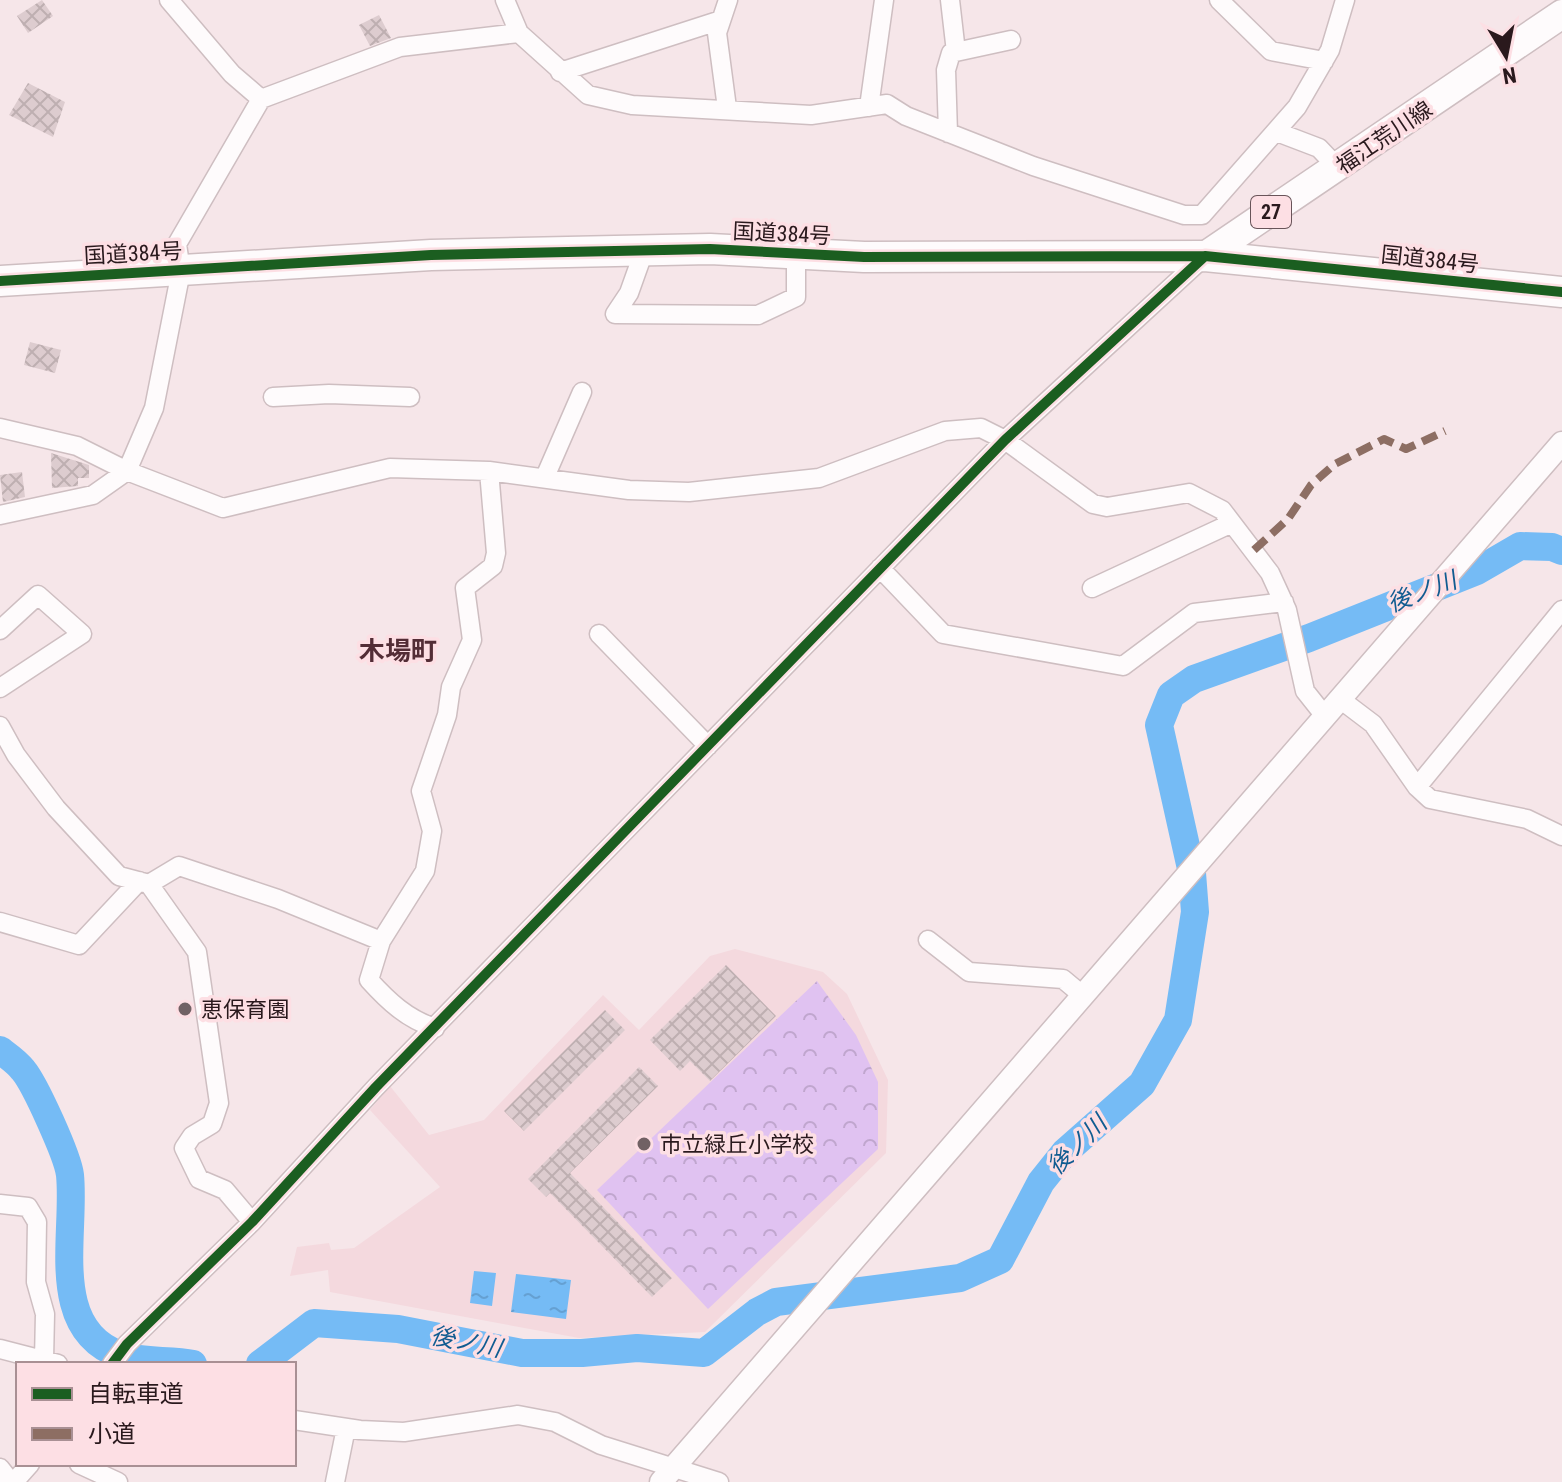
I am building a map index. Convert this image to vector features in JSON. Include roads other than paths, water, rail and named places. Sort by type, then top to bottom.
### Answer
[{"type":"highway","name":"国道384号","points":[[0,281],[431,255],[710,249],[796,254],[1205,256],[1562,292]]},
{"type":"main road","name":"福江荒川線","points":[[1205,256],[1562,14]]},
{"type":"street","points":[[169,0],[232,74],[261,99]]},
{"type":"street","points":[[505,0],[519,33],[588,95],[632,105],[811,115],[887,104],[906,116],[1033,166],[1184,215],[1202,215],[1277,132],[1324,61],[1345,0]]},
{"type":"street","points":[[727,108],[717,33],[728,0]]},
{"type":"street","points":[[869,107],[884,0]]},
{"type":"street","points":[[950,0],[956,52]]},
{"type":"street","points":[[1219,0],[1271,51],[1324,61]]},
{"type":"street","points":[[560,72],[721,20]]},
{"type":"street","points":[[0,515],[93,495],[127,471],[154,408],[181,271],[177,244],[261,99],[400,47],[519,33]]},
{"type":"street","points":[[948,133],[946,70],[951,53],[1011,40]]},
{"type":"street","points":[[1277,132],[1319,148],[1338,168]]},
{"type":"street","points":[[644,251],[629,293],[615,314],[758,315],[796,297],[796,254]]},
{"type":"street","points":[[114,1362],[127,1344],[252,1222],[435,1028],[1005,440],[1205,256]]},
{"type":"street","points":[[545,477],[582,392]]},
{"type":"street","points":[[273,397],[329,394],[410,397]]},
{"type":"street","points":[[0,428],[77,446],[127,471],[223,508],[390,468],[489,471],[629,490],[689,492],[819,478],[945,431],[981,428],[1005,440],[1093,504],[1107,507],[1189,493],[1222,510],[1270,573],[1284,602],[1305,691],[1332,707],[1373,724],[1417,787],[1430,799],[1527,819],[1562,836]]},
{"type":"street","points":[[668,1474],[1081,994],[1562,443]]},
{"type":"street","points":[[435,1028],[391,1004],[369,980],[381,941],[425,871],[432,831],[421,791],[447,715],[451,687],[472,640],[465,588],[493,566],[496,553],[489,471]]},
{"type":"street","points":[[1092,588],[1232,523]]},
{"type":"street","points":[[880,568],[943,634],[1123,666],[1194,613],[1284,602]]},
{"type":"street","points":[[0,630],[38,595],[82,634],[0,688]]},
{"type":"street","points":[[1417,787],[1562,610]]},
{"type":"street","points":[[599,634],[708,746]]},
{"type":"street","points":[[0,726],[16,755],[56,808],[119,876],[144,882],[197,952],[219,1103],[212,1124],[192,1136],[184,1148],[199,1179],[225,1190],[252,1222]]},
{"type":"street","points":[[0,922],[79,945],[144,882],[179,866],[278,899],[381,941]]},
{"type":"street","points":[[928,940],[969,972],[1063,979],[1081,994]]},
{"type":"street","points":[[0,1204],[28,1207],[37,1222],[36,1282],[45,1314],[51,1362],[0,1349]]},
{"type":"street","points":[[296,1420],[404,1432],[518,1415],[555,1422],[668,1474],[719,1482]]},
{"type":"street","points":[[335,1482],[346,1428]]},
{"type":"street","points":[[0,1468],[12,1482],[28,1466]]},
{"type":"street","points":[[83,1466],[118,1482]]},
{"type":"water","points":[[474,1271],[496,1273],[492,1306],[470,1303]]},
{"type":"water","points":[[516,1274],[571,1280],[566,1319],[511,1312]]},
{"type":"waterway","name":"後ノ川","points":[[263,1362],[314,1323],[398,1329],[522,1353],[582,1353],[637,1348],[704,1353],[757,1312],[776,1302],[960,1278],[1000,1260],[1041,1182],[1065,1152],[1142,1084],[1178,1020],[1195,912],[1192,873],[1159,725],[1171,695],[1194,679],[1309,638],[1477,571],[1520,546],[1552,547],[1562,551]]},
{"type":"waterway","name":"後ノ川","points":[[0,1050],[18,1064],[28,1078],[68,1166],[71,1199],[70,1278],[74,1303],[83,1325],[98,1343],[121,1355],[175,1362]]},
{"type":"place","name":"恵保育園","points":[[185,1009]]},
{"type":"place","name":"市立緑丘小学校","points":[[644,1144]]},
{"type":"district","name":"木場町","points":[[398,651]]}]
